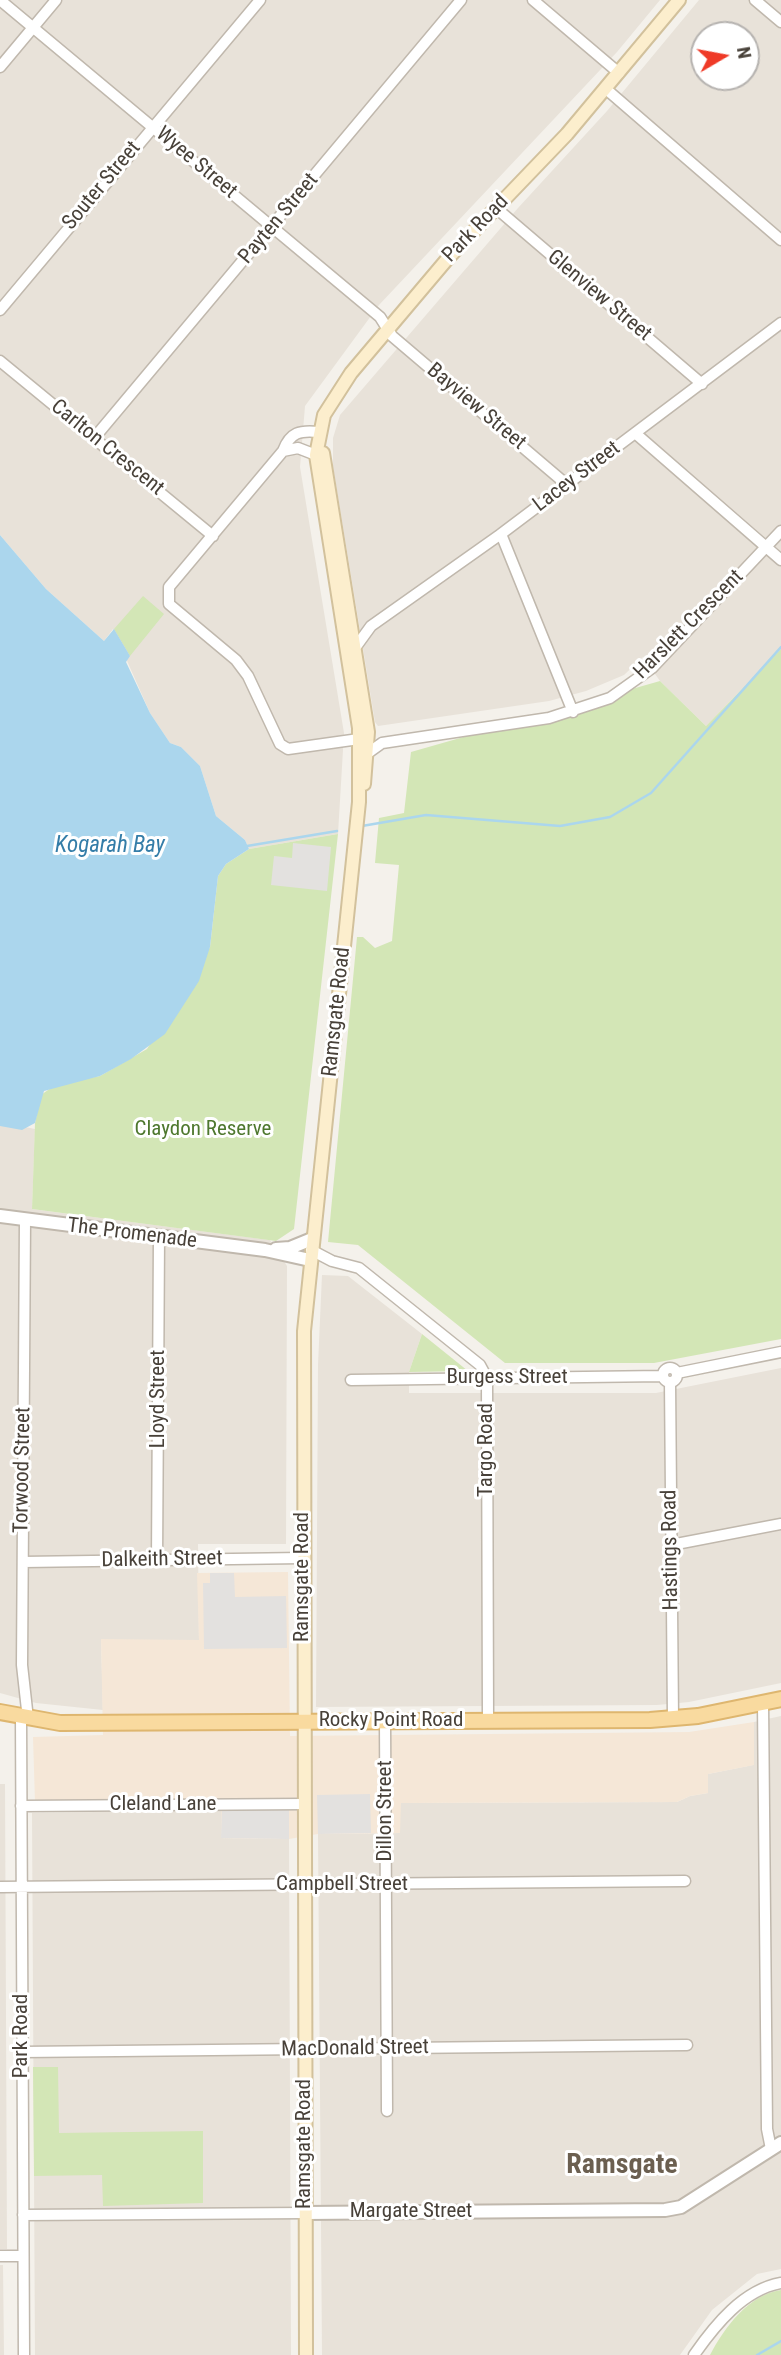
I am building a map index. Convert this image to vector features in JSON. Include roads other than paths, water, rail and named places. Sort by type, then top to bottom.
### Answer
[{"type":"main road","name":"Park Road","points":[[319,432],[332,400],[387,328],[606,89],[679,0]]},
{"type":"main road","name":"Ramsgate Road","points":[[319,432],[316,455],[368,753],[359,802]]},
{"type":"main road","name":"Ramsgate Road","points":[[306,2355],[303,1363],[311,1255],[358,817],[364,735],[355,648],[319,432]]},
{"type":"main road","name":"Rocky Point Road","points":[[0,1712],[61,1723],[673,1718],[781,1699]]},
{"type":"street","name":"Wyee Street","points":[[1,0],[380,317],[387,328]]},
{"type":"street","points":[[0,67],[56,0]]},
{"type":"street","name":"Souter Street","points":[[0,310],[260,0]]},
{"type":"street","name":"Payten Street","points":[[96,437],[461,0]]},
{"type":"street","points":[[533,0],[619,73]]},
{"type":"street","points":[[755,0],[781,22]]},
{"type":"street","points":[[606,89],[781,240]]},
{"type":"street","name":"Glenview Street","points":[[496,208],[702,384]]},
{"type":"street","name":"Lacey Street","points":[[355,648],[371,626],[501,534],[781,323]]},
{"type":"street","name":"Bayview Street","points":[[387,328],[394,338],[566,484]]},
{"type":"street","name":"Carlton Crescent","points":[[0,361],[96,437],[213,536]]},
{"type":"street","points":[[319,432],[301,430],[288,439],[283,451],[169,587],[169,604],[236,660],[248,676],[280,744],[288,749],[364,735],[382,743]]},
{"type":"street","points":[[635,433],[781,560]]},
{"type":"street","points":[[283,451],[298,448],[316,455]]},
{"type":"street","name":"Harslett Crescent","points":[[368,753],[382,743],[573,712],[610,698],[652,668],[781,531]]},
{"type":"street","points":[[501,534],[573,712]]},
{"type":"street","points":[[351,622],[358,626],[371,626]]},
{"type":"street","name":"The Promenade","points":[[0,1216],[311,1255]]},
{"type":"street","name":"Torwood Street","points":[[24,1718],[22,1665],[25,1220]]},
{"type":"street","name":"Lloyd Street","points":[[158,1560],[159,1237]]},
{"type":"street","name":"The Promenade","points":[[265,1250],[290,1248],[311,1255]]},
{"type":"street","points":[[311,1255],[332,1261]]},
{"type":"street","name":"Targo Road","points":[[311,1255],[359,1268],[480,1365],[487,1378],[488,1720]]},
{"type":"street","points":[[666,1379],[675,1381],[677,1373],[781,1352]]},
{"type":"street","name":"Burgess Street","points":[[351,1380],[666,1379]]},
{"type":"street","name":"Hastings Road","points":[[666,1379],[673,1718]]},
{"type":"street","points":[[671,1545],[781,1524]]},
{"type":"street","name":"Dalkeith Street","points":[[23,1562],[302,1558]]},
{"type":"street","points":[[764,1703],[767,2113],[776,2146]]},
{"type":"street","name":"Park Road","points":[[24,1718],[24,2355]]},
{"type":"street","name":"Dillon Street","points":[[385,1721],[387,2111]]},
{"type":"street","name":"Cleland Lane","points":[[22,1806],[303,1804]]},
{"type":"street","name":"Campbell Street","points":[[0,1887],[685,1881]]},
{"type":"street","name":"MacDonald Street","points":[[22,2052],[687,2045]]},
{"type":"street","name":"Margate Street","points":[[23,2215],[665,2210],[681,2207],[776,2146]]},
{"type":"street","points":[[0,2256],[23,2256]]},
{"type":"street","points":[[694,2355],[718,2322],[765,2287],[781,2283]]},
{"type":"water","name":"Kogarah Bay","points":[[0,535],[46,589],[104,641],[114,629],[130,656],[126,662],[150,713],[170,743],[181,747],[200,766],[216,816],[245,840],[249,849],[226,864],[218,876],[210,947],[199,981],[165,1034],[131,1059],[100,1076],[44,1091],[35,1123],[22,1130],[0,1126]]},
{"type":"waterway","points":[[362,826],[426,815],[560,826],[610,817],[651,793],[781,647]]},
{"type":"waterway","points":[[247,846],[337,831]]},
{"type":"waterway","points":[[757,2355],[781,2341]]},
{"type":"district","name":"Ramsgate","points":[[622,2166]]},
{"type":"park label","name":"Claydon Reserve","points":[[203,1130]]}]
